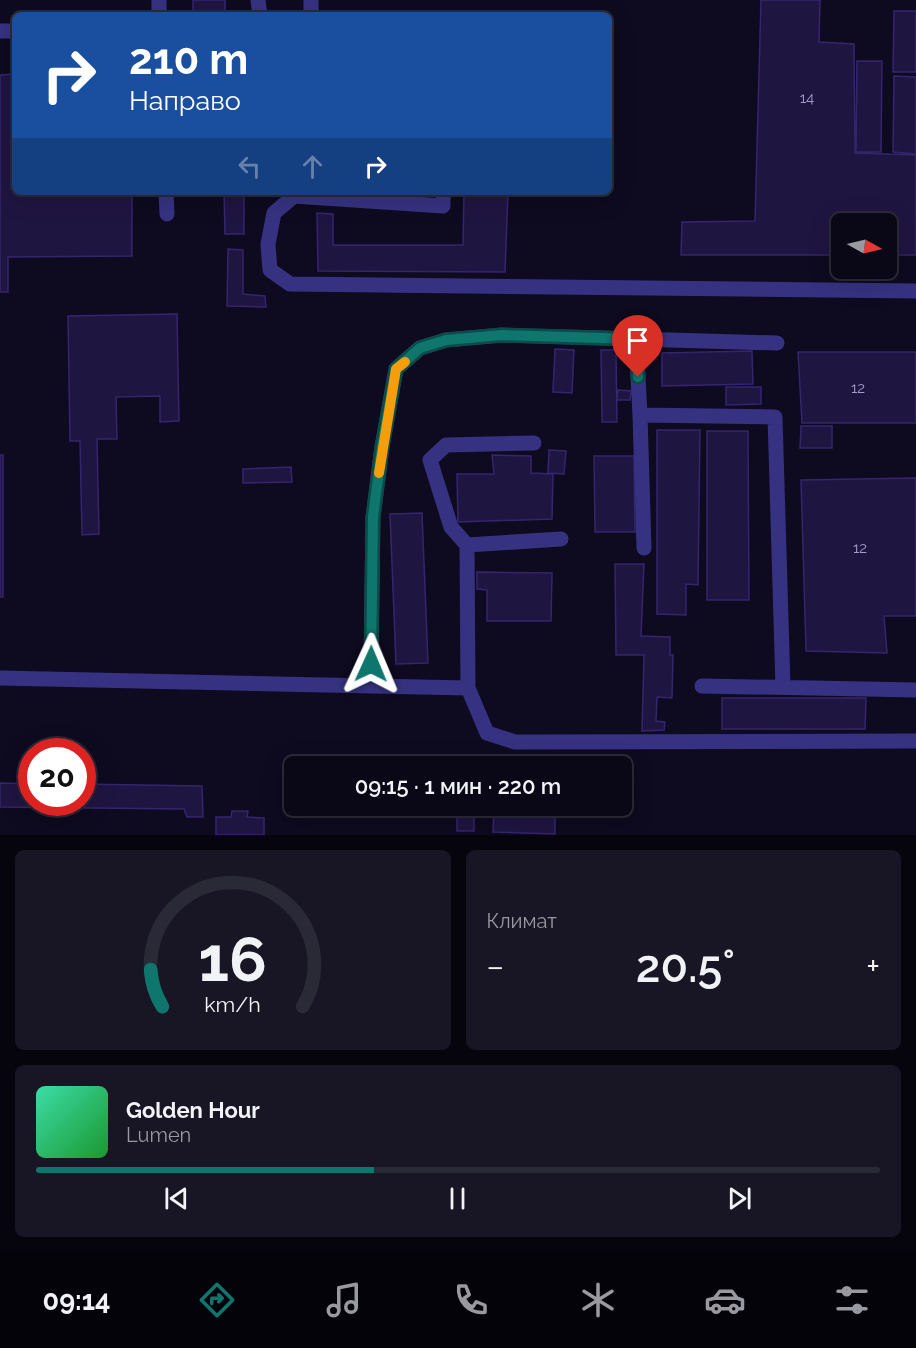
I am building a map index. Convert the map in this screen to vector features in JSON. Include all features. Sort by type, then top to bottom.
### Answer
[{"type":"lane","points":[[166,195],[167,214]]},
{"type":"lane","points":[[443,195],[443,206],[294,196],[274,213],[268,244],[270,270],[290,284],[916,291]]},
{"type":"lane","points":[[371,664],[373,517],[382,447],[396,369],[420,348],[446,340],[502,335],[777,343]]},
{"type":"lane","points":[[636,339],[644,548]]},
{"type":"lane","points":[[640,415],[775,417],[783,687]]},
{"type":"lane","points":[[534,443],[446,445],[430,460],[451,527],[467,544],[468,688],[487,733],[515,742],[916,741]]},
{"type":"lane","points":[[467,544],[561,539]]},
{"type":"lane","points":[[0,678],[468,688]]},
{"type":"lane","points":[[702,686],[916,690]]},
{"type":"building","points":[[193,0],[225,0],[225,12],[193,12]]},
{"type":"building","points":[[761,0],[820,0],[819,42],[854,44],[855,153],[916,155],[916,255],[897,255],[897,213],[831,213],[831,255],[681,255],[682,222],[755,221]]},
{"type":"building","points":[[894,11],[916,11],[916,72],[893,72]]},
{"type":"building","points":[[857,61],[882,61],[881,152],[856,152]]},
{"type":"building","points":[[12,74],[12,195],[132,195],[132,256],[8,257],[8,292],[0,292],[0,75]]},
{"type":"building","points":[[894,76],[916,77],[916,154],[893,152]]},
{"type":"building","points":[[224,195],[244,195],[244,234],[225,234]]},
{"type":"building","points":[[464,195],[508,195],[505,272],[318,271],[317,213],[333,214],[333,245],[463,245]]},
{"type":"building","points":[[228,249],[243,250],[243,294],[265,296],[266,307],[227,306]]},
{"type":"building","points":[[177,314],[179,421],[160,422],[160,396],[116,397],[117,439],[97,439],[99,534],[82,535],[80,441],[70,441],[68,316]]},
{"type":"building","points":[[555,349],[574,350],[572,393],[553,392]]},
{"type":"building","points":[[601,350],[616,350],[617,422],[602,422]]},
{"type":"building","points":[[752,351],[753,384],[662,386],[662,353]]},
{"type":"building","points":[[798,352],[916,352],[916,423],[802,423]]},
{"type":"building","points":[[726,387],[761,387],[761,404],[726,405]]},
{"type":"building","points":[[618,390],[631,391],[630,400],[617,400]]},
{"type":"building","points":[[801,426],[832,426],[832,448],[800,448]]},
{"type":"building","points":[[657,430],[700,430],[698,585],[686,584],[686,615],[657,614]]},
{"type":"building","points":[[707,431],[748,431],[749,600],[707,600]]},
{"type":"building","points":[[549,450],[566,451],[564,474],[548,473]]},
{"type":"building","points":[[0,455],[3,455],[3,597],[0,597]]},
{"type":"building","points":[[492,455],[531,456],[531,473],[553,474],[552,519],[458,522],[457,474],[494,474]]},
{"type":"building","points":[[594,456],[634,456],[635,532],[595,532]]},
{"type":"building","points":[[291,467],[292,482],[243,483],[243,469]]},
{"type":"building","points":[[916,478],[916,616],[884,616],[887,653],[806,651],[801,480]]},
{"type":"building","points":[[422,513],[428,663],[396,664],[390,514]]},
{"type":"building","points":[[615,564],[644,564],[641,636],[670,637],[670,655],[673,655],[672,698],[657,697],[656,721],[665,722],[664,730],[642,731],[644,655],[616,655]]},
{"type":"building","points":[[477,572],[552,573],[551,621],[487,621],[487,590],[477,589]]},
{"type":"building","points":[[722,698],[866,698],[865,729],[722,729]]},
{"type":"building","points":[[0,783],[18,784],[18,807],[0,807]]},
{"type":"building","points":[[96,784],[202,786],[203,817],[187,817],[184,809],[96,808]]},
{"type":"building","points":[[232,811],[248,811],[247,817],[264,818],[264,835],[216,835],[216,817],[231,817]]},
{"type":"building","points":[[457,816],[474,816],[474,831],[457,831]]},
{"type":"building","points":[[494,816],[555,816],[555,834],[493,832]]},
{"type":"slow traffic","points":[[379,473],[396,369],[405,362]]},
{"type":"route","points":[[371,664],[373,517],[382,447],[396,369],[420,348],[446,340],[502,335],[636,339],[638,377]]}]
